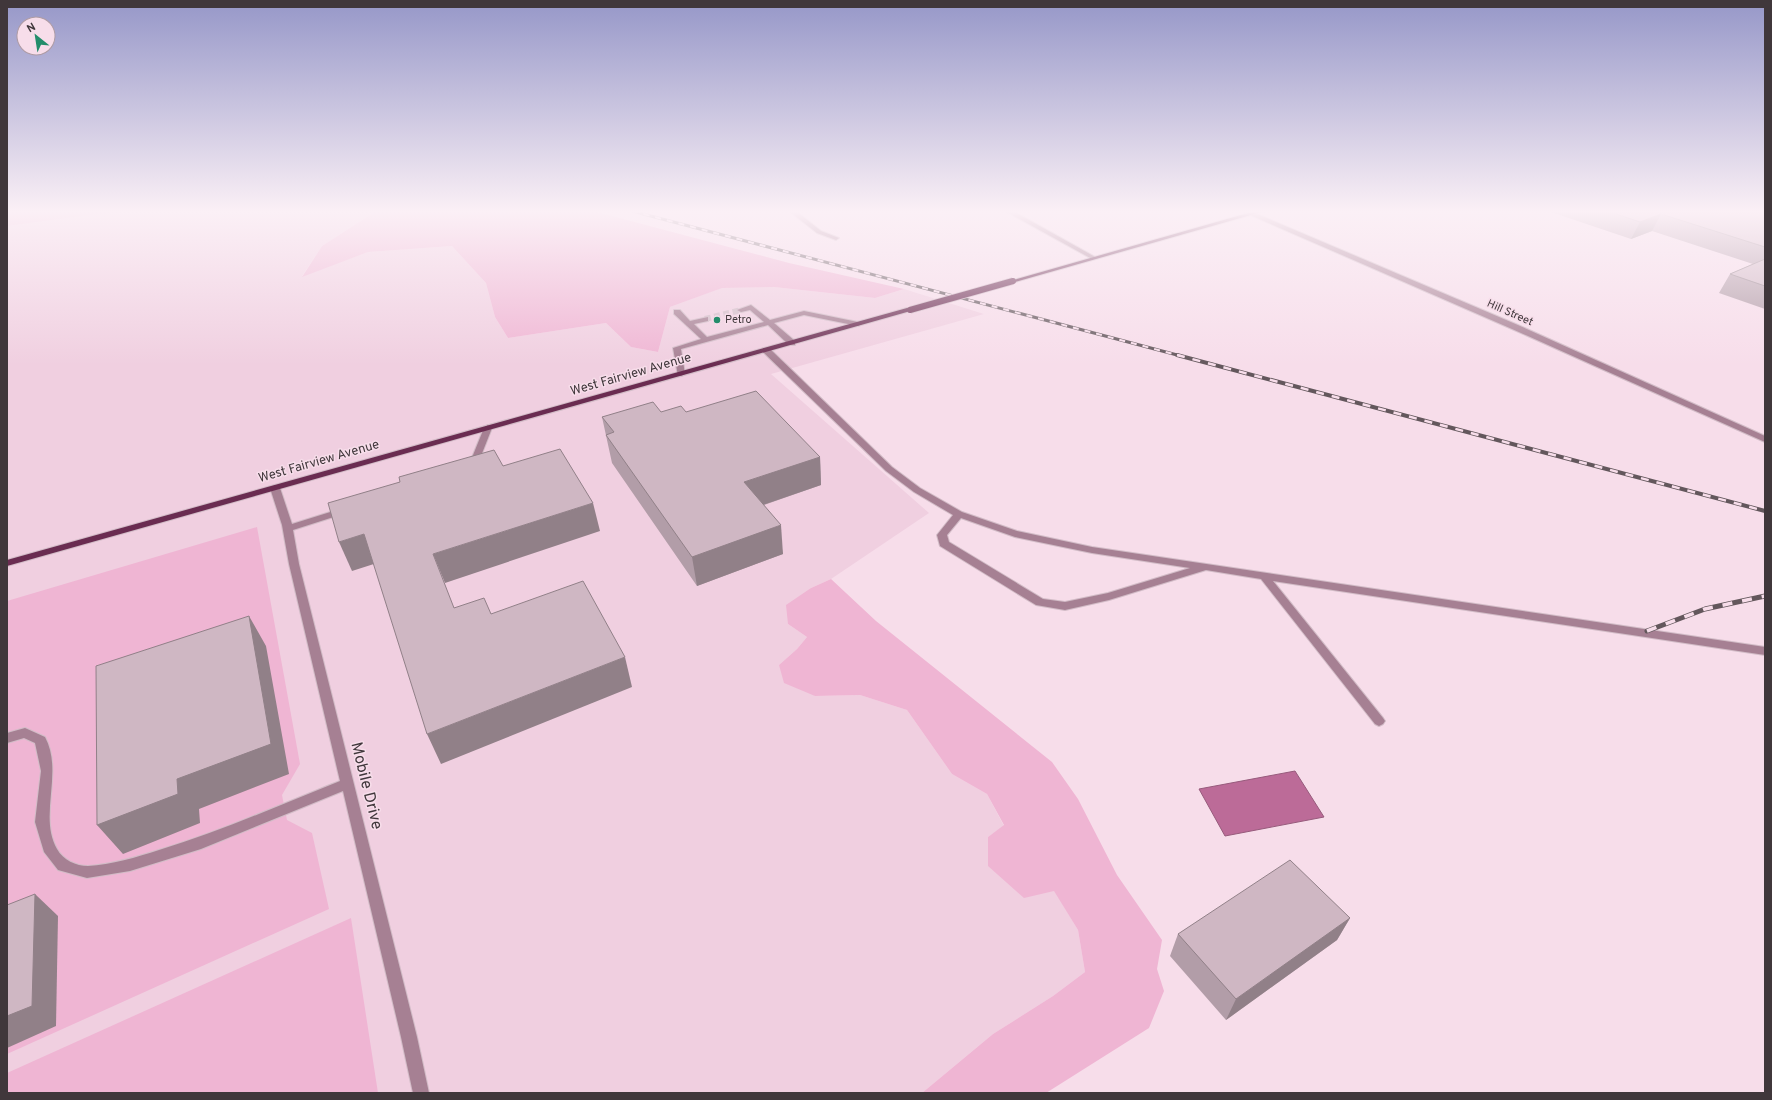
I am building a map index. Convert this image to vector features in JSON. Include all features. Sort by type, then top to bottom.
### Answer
[{"type":"main road","name":"West Fairview Avenue","points":[[7,563],[1079,262]]},
{"type":"street","name":"Hill Street","points":[[1363,262],[1516,327],[1765,439]]},
{"type":"street","points":[[741,310],[751,307],[792,343]]},
{"type":"street","points":[[677,312],[706,340]]},
{"type":"street","points":[[681,374],[677,348],[804,313],[858,324]]},
{"type":"street","points":[[688,324],[705,319]]},
{"type":"street","points":[[766,350],[889,469],[917,490],[959,514],[1015,534],[1092,550],[1765,651]]},
{"type":"street","points":[[462,473],[475,461],[488,428]]},
{"type":"street","name":"Mobile Drive","points":[[275,488],[287,529],[410,1037],[420,1093]]},
{"type":"street","points":[[287,529],[351,509]]},
{"type":"street","points":[[959,514],[942,535],[944,544],[1040,602],[1065,606],[1109,596],[1205,567]]},
{"type":"street","points":[[1264,576],[1379,721]]},
{"type":"street","points":[[7,738],[25,733],[41,740],[47,770],[42,822],[51,852],[63,866],[87,872],[130,865],[201,843],[348,784]]},
{"type":"shaded area","points":[[7,262],[311,262],[302,276],[340,262],[467,262],[486,283],[495,317],[508,338],[606,323],[631,347],[658,352],[670,307],[721,288],[774,287],[875,298],[904,289],[984,314],[771,374],[929,513],[831,579],[811,588],[788,624],[807,637],[797,649],[779,665],[815,696],[860,695],[907,710],[952,774],[987,794],[1004,826],[988,837],[1024,897],[1054,890],[1078,930],[1085,972],[1053,996],[993,1034],[922,1093],[7,1093]]},
{"type":"shaded area","points":[[311,262],[341,262],[302,277]]},
{"type":"shaded area","points":[[467,262],[786,262],[904,289],[875,298],[774,287],[722,288],[670,307],[658,352],[631,347],[606,323],[508,338],[495,317],[486,283]]},
{"type":"shaded area","points":[[257,527],[300,764],[282,795],[287,820],[312,833],[329,909],[7,1054],[7,601]]},
{"type":"shaded area","points":[[831,579],[876,621],[1052,762],[1078,799],[1117,875],[1162,940],[1157,969],[1164,991],[1149,1028],[1046,1093],[922,1093],[993,1034],[1053,996],[1085,972],[1078,930],[1054,891],[1024,898],[988,866],[988,837],[1004,825],[987,794],[952,774],[907,710],[860,695],[815,696],[784,683],[779,665],[797,649],[807,637],[788,624],[786,605],[811,588]]},
{"type":"shaded area","points":[[1295,771],[1324,817],[1225,836],[1199,789]]},
{"type":"shaded area","points":[[351,918],[378,1093],[7,1093],[7,1073]]},
{"type":"building","points":[[1757,262],[1765,262],[1765,286],[1730,274]]},
{"type":"building","points":[[756,391],[820,457],[744,482],[781,525],[692,557],[606,435],[614,432],[602,417],[653,402],[661,412],[681,406],[686,412]]},
{"type":"building","points":[[560,449],[593,503],[433,554],[454,608],[484,598],[491,614],[583,581],[625,657],[427,734],[364,534],[339,542],[328,503],[400,482],[399,477],[494,450],[503,466]]},
{"type":"building","points":[[249,616],[271,744],[177,779],[178,794],[97,825],[96,666]]},
{"type":"building","points":[[1290,860],[1350,918],[1236,999],[1178,934]]},
{"type":"building","points":[[35,894],[32,1006],[7,1016],[7,905]]},
{"type":"tunnel","points":[[705,319],[741,310]]},
{"type":"railway","points":[[826,262],[1181,356]]},
{"type":"railway","points":[[1177,355],[1765,511]]},
{"type":"railway","points":[[1647,631],[1705,609],[1765,596]]},
{"type":"place","name":"Petro","points":[[717,320]]}]
